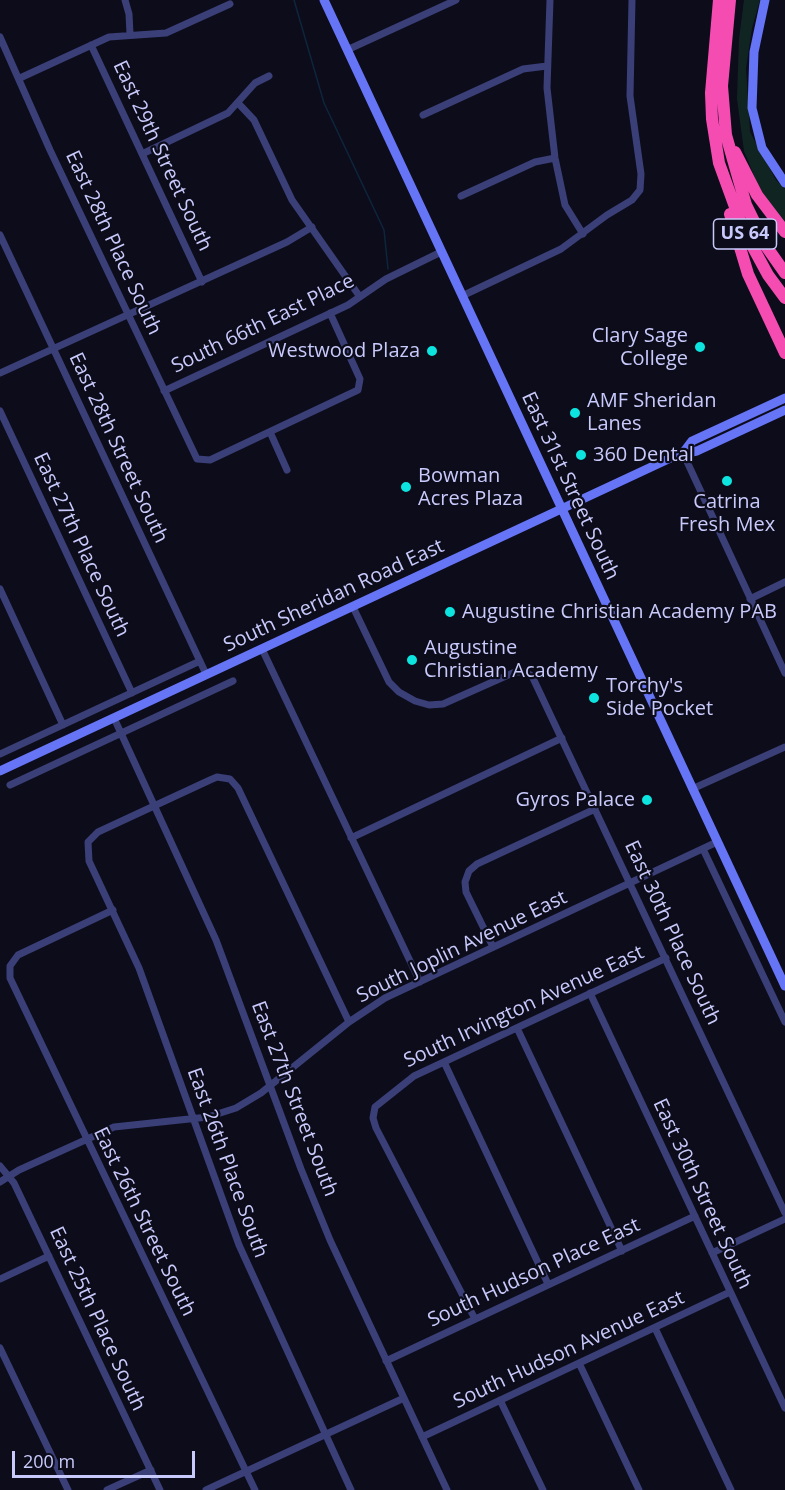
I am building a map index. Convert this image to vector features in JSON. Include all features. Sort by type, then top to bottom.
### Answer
[{"type":"highway","points":[[714,0],[716,20]]},
{"type":"highway","name":"US 64","points":[[728,0],[716,20],[711,93],[712,119],[719,163],[742,229],[763,267],[785,298]]},
{"type":"highway","name":"US 64","points":[[728,0],[722,86],[726,135],[746,205],[766,246],[785,273]]},
{"type":"highway","points":[[726,135],[757,195],[785,232]]},
{"type":"highway","points":[[719,163],[736,240],[748,274],[785,353]]},
{"type":"main road","name":"East 31st Street South","points":[[324,0],[784,982]]},
{"type":"main road","points":[[765,0],[754,52],[752,108],[762,148],[785,183]]},
{"type":"main road","name":"South Sheridan Road East","points":[[683,453],[692,441],[785,398]]},
{"type":"main road","name":"South Sheridan Road East","points":[[0,770],[683,453],[697,451],[785,410]]},
{"type":"street","points":[[125,0],[129,14],[130,34]]},
{"type":"street","points":[[347,50],[456,0]]},
{"type":"street","points":[[550,0],[548,106],[555,158],[565,205],[583,234]]},
{"type":"street","points":[[462,296],[561,249],[636,196],[642,180],[630,96],[632,0]]},
{"type":"street","points":[[20,78],[113,35],[166,33],[230,4]]},
{"type":"street","name":"East 28th Place South","points":[[0,37],[194,455],[200,460],[210,460],[270,432]]},
{"type":"street","name":"East 29th Street South","points":[[91,45],[202,282]]},
{"type":"street","points":[[423,115],[523,69],[548,66]]},
{"type":"street","points":[[142,154],[224,116],[238,104],[255,83],[269,76]]},
{"type":"street","points":[[238,104],[254,120],[288,193],[360,297]]},
{"type":"street","points":[[461,196],[535,162],[555,158]]},
{"type":"street","points":[[0,374],[127,313],[202,282],[287,242],[312,227]]},
{"type":"street","name":"East 28th Street South","points":[[0,235],[206,674]]},
{"type":"street","name":"South 66th East Place","points":[[164,391],[330,313],[360,297],[386,279],[441,252]]},
{"type":"street","points":[[287,470],[270,432],[353,393],[360,387],[359,376],[330,313]]},
{"type":"street","name":"East 27th Place South","points":[[0,411],[132,693]]},
{"type":"street","points":[[683,453],[785,673]]},
{"type":"street","points":[[750,599],[785,582]]},
{"type":"street","points":[[0,589],[63,724]]},
{"type":"street","name":"East 30th Place South","points":[[353,607],[383,673],[391,684],[408,698],[429,705],[443,704],[515,672],[525,672],[535,681],[785,1213]]},
{"type":"street","points":[[262,649],[420,982]]},
{"type":"street","name":"South Sheridan Road East","points":[[0,754],[200,661]]},
{"type":"street","name":"South Sheridan Road East","points":[[10,785],[233,681]]},
{"type":"street","name":"East 27th Street South","points":[[114,718],[216,940],[315,1205],[447,1490]]},
{"type":"street","points":[[351,838],[562,738]]},
{"type":"street","points":[[692,789],[785,747]]},
{"type":"street","points":[[155,805],[210,780],[226,778],[238,788],[350,1022]]},
{"type":"street","name":"East 26th Place South","points":[[155,805],[98,832],[88,842],[89,861],[139,968],[255,1286],[351,1490]]},
{"type":"street","points":[[493,947],[466,891],[467,875],[477,864],[595,809]]},
{"type":"street","name":"South Joplin Avenue East","points":[[0,1182],[85,1138],[114,1127],[208,1117],[236,1108],[385,998],[717,842]]},
{"type":"street","points":[[703,849],[785,1022]]},
{"type":"street","name":"East 26th Street South","points":[[113,910],[23,952],[10,966],[11,981],[255,1490]]},
{"type":"street","name":"South Irvington Avenue East","points":[[475,1319],[376,1128],[374,1113],[379,1102],[400,1085],[444,1062],[666,958]]},
{"type":"street","name":"East 30th Street South","points":[[590,993],[785,1408]]},
{"type":"street","points":[[517,1028],[622,1251]]},
{"type":"street","points":[[444,1062],[548,1284]]},
{"type":"street","name":"East 25th Place South","points":[[0,1166],[14,1183],[160,1490]]},
{"type":"street","name":"South Hudson Place East","points":[[386,1361],[695,1216]]},
{"type":"street","points":[[712,1253],[785,1220]]},
{"type":"street","points":[[0,1279],[49,1256]]},
{"type":"street","name":"South Hudson Avenue East","points":[[422,1437],[730,1292]]},
{"type":"street","points":[[654,1328],[731,1490]]},
{"type":"street","points":[[0,1348],[68,1490]]},
{"type":"street","points":[[579,1363],[639,1490]]},
{"type":"street","points":[[206,1490],[404,1398]]},
{"type":"street","points":[[500,1400],[543,1490]]},
{"type":"street","points":[[107,1490],[151,1470]]},
{"type":"green space","points":[[744,0],[760,0],[752,28],[746,68],[750,132],[776,180],[785,189],[785,224],[762,195],[744,151],[737,99],[739,39]]},
{"type":"waterway","points":[[294,0],[324,103],[384,230],[388,269]]},
{"type":"place","name":"Clary Sage College","points":[[700,347]]},
{"type":"place","name":"Westwood Plaza","points":[[432,351]]},
{"type":"place","name":"AMF Sheridan Lanes","points":[[575,413]]},
{"type":"place","name":"360 Dental","points":[[581,455]]},
{"type":"place","name":"Catrina Fresh Mex","points":[[727,481]]},
{"type":"place","name":"Bowman Acres Plaza","points":[[406,487]]},
{"type":"place","name":"Augustine Christian Academy PAB","points":[[450,612]]},
{"type":"place","name":"Augustine Christian Academy","points":[[412,660]]},
{"type":"place","name":"Torchy's Side Pocket","points":[[594,698]]},
{"type":"place","name":"Gyros Palace","points":[[647,800]]}]
